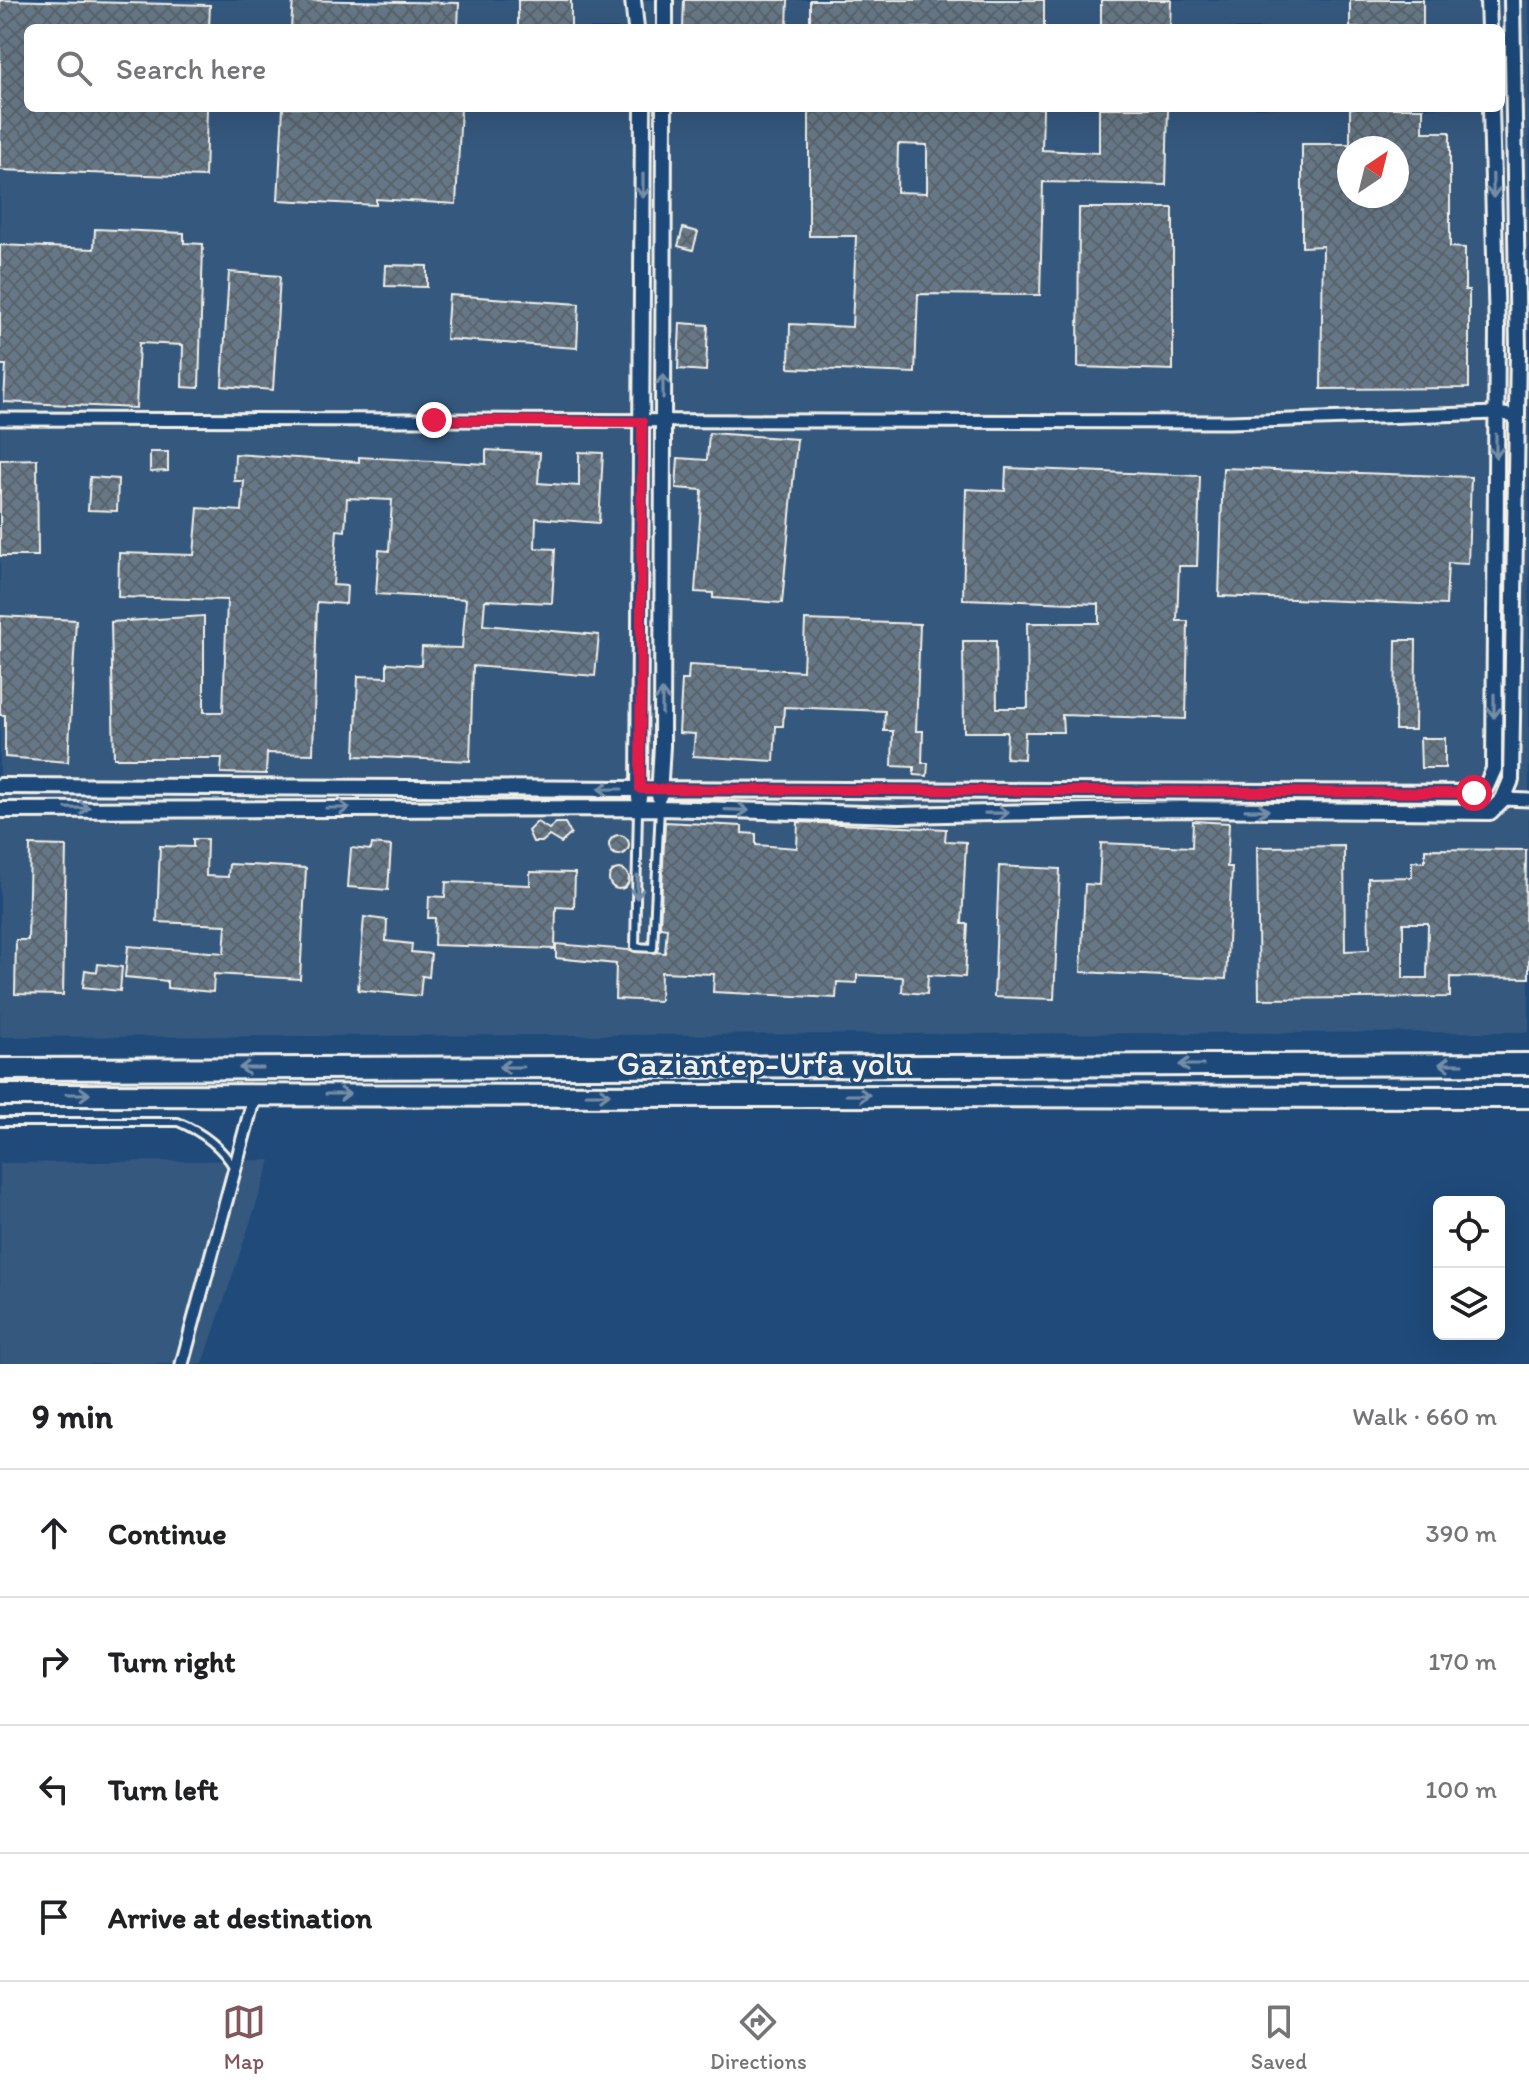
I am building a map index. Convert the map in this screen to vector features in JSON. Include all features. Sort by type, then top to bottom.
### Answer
[{"type":"highway","name":"Gaziantep-Urfa yolu","points":[[0,1069],[1529,1064]]},
{"type":"highway","name":"Gaziantep-Urfa yolu","points":[[0,1095],[1529,1097]]},
{"type":"street","points":[[633,0],[636,24]]},
{"type":"street","points":[[665,0],[665,24]]},
{"type":"street","points":[[1488,0],[1489,24]]},
{"type":"street","points":[[0,810],[174,807],[660,808],[900,815],[1180,809],[1490,812],[1503,799],[1511,780],[1517,416],[1512,0]]},
{"type":"street","points":[[638,810],[643,112]]},
{"type":"street","points":[[660,808],[664,112]]},
{"type":"street","points":[[0,786],[1474,793],[1486,787],[1494,769],[1496,413],[1491,112]]},
{"type":"street","points":[[0,419],[1230,422],[1496,413],[1517,416]]},
{"type":"street","points":[[1503,799],[1529,800]]},
{"type":"street","points":[[182,1364],[255,1093]]},
{"type":"lane","points":[[638,810],[635,947],[653,948],[660,808]]},
{"type":"lane","points":[[0,1122],[178,1122],[200,1131],[226,1155],[234,1168]]},
{"type":"shaded area","points":[[0,0],[1529,0],[1529,1032],[0,1037]]},
{"type":"shaded area","points":[[271,1160],[203,1364],[0,1364],[0,1163]]},
{"type":"building","points":[[0,0],[210,5],[209,24],[24,24],[24,112],[207,112],[205,177],[0,170]]},
{"type":"building","points":[[293,0],[459,3],[458,24],[291,24]]},
{"type":"building","points":[[518,0],[571,0],[571,24],[518,24]]},
{"type":"building","points":[[684,0],[788,0],[787,24],[683,24]]},
{"type":"building","points":[[810,0],[1044,0],[1044,24],[810,24]]},
{"type":"building","points":[[1101,0],[1171,0],[1170,24],[1101,24]]},
{"type":"building","points":[[1350,0],[1423,0],[1423,24],[1350,24]]},
{"type":"building","points":[[283,112],[461,112],[456,204],[376,199],[376,205],[278,200]]},
{"type":"building","points":[[809,112],[1043,112],[1042,150],[1099,153],[1099,112],[1168,112],[1166,185],[1043,182],[1040,295],[918,294],[915,373],[789,368],[790,324],[852,327],[856,236],[809,236]],"holes":[[[898,144],[927,145],[927,193],[897,192]]]},
{"type":"building","points":[[1350,112],[1423,112],[1423,132],[1450,132],[1450,247],[1465,248],[1465,290],[1469,290],[1469,388],[1321,389],[1323,246],[1302,247],[1302,144],[1337,144],[1337,208],[1409,208],[1409,136],[1350,136]]},
{"type":"building","points":[[1079,208],[1173,208],[1173,370],[1078,367]]},
{"type":"building","points":[[683,228],[698,232],[693,250],[678,246]]},
{"type":"building","points":[[95,229],[184,233],[184,243],[203,244],[199,388],[182,387],[183,345],[139,343],[136,408],[4,402],[6,365],[0,365],[0,245],[94,249]]},
{"type":"building","points":[[386,265],[427,266],[427,287],[385,286]]},
{"type":"building","points":[[229,272],[280,276],[273,390],[222,386]]},
{"type":"building","points":[[449,295],[579,304],[577,348],[446,339]]},
{"type":"building","points":[[680,323],[708,325],[706,371],[678,369]]},
{"type":"building","points":[[709,433],[797,439],[782,603],[713,598],[713,593],[695,592],[702,490],[676,488],[678,458],[707,460]]},
{"type":"building","points":[[486,450],[540,453],[538,483],[579,486],[579,452],[603,453],[599,523],[536,518],[535,548],[555,549],[552,603],[485,600],[483,625],[599,635],[595,676],[473,666],[470,761],[355,756],[358,676],[387,677],[387,663],[421,665],[422,647],[462,648],[466,599],[376,594],[379,550],[389,551],[392,500],[347,498],[345,531],[337,530],[333,585],[347,586],[346,604],[317,602],[313,754],[267,753],[266,774],[221,773],[222,758],[114,758],[111,622],[204,616],[204,712],[223,712],[227,600],[118,597],[119,553],[194,555],[198,508],[242,511],[244,481],[234,481],[235,454],[359,462],[359,457],[486,464]]},
{"type":"building","points":[[150,452],[168,452],[168,471],[150,472]]},
{"type":"building","points":[[37,459],[38,556],[0,556],[0,460]]},
{"type":"building","points":[[1006,468],[1200,476],[1197,566],[1179,566],[1177,621],[1188,621],[1186,719],[1062,715],[1063,732],[1025,732],[1024,759],[1006,758],[1007,732],[964,732],[963,641],[996,641],[997,708],[1028,708],[1027,623],[1099,623],[1099,604],[963,599],[966,489],[1005,491]]},
{"type":"building","points":[[1223,468],[1471,477],[1468,564],[1448,563],[1446,605],[1219,596]]},
{"type":"building","points":[[90,477],[118,479],[117,511],[88,510]]},
{"type":"building","points":[[0,616],[76,620],[68,762],[5,757],[5,715],[0,715]]},
{"type":"building","points":[[805,620],[920,624],[916,731],[923,731],[922,763],[928,763],[927,776],[914,775],[914,767],[892,766],[893,731],[884,731],[885,711],[784,707],[783,726],[776,726],[774,761],[693,756],[695,734],[679,733],[682,680],[688,680],[689,665],[803,671]]},
{"type":"building","points":[[1396,640],[1416,640],[1415,730],[1395,730]]},
{"type":"building","points":[[1420,738],[1445,738],[1445,768],[1421,768]]},
{"type":"building","points":[[1193,821],[1229,823],[1227,867],[1232,867],[1226,979],[1081,972],[1085,884],[1099,885],[1101,843],[1192,847]]},
{"type":"building","points":[[537,822],[549,829],[556,823],[565,823],[571,834],[561,843],[549,836],[542,842],[533,842],[528,831]]},
{"type":"building","points":[[665,822],[742,826],[742,833],[756,834],[756,845],[797,848],[798,822],[946,829],[945,841],[966,842],[962,924],[968,924],[965,977],[928,975],[927,994],[902,992],[903,977],[857,975],[857,983],[837,982],[836,998],[713,992],[714,974],[661,972],[660,1001],[615,999],[616,964],[556,958],[556,944],[665,953],[667,928],[660,927]]},
{"type":"building","points":[[615,835],[623,835],[629,845],[623,855],[615,855],[609,849],[609,841]]},
{"type":"building","points":[[193,839],[207,839],[206,876],[228,877],[229,864],[306,868],[300,979],[214,974],[213,992],[167,988],[167,981],[125,977],[128,946],[224,953],[226,925],[157,922],[160,846],[193,847]]},
{"type":"building","points":[[372,844],[391,846],[388,890],[348,887],[351,848],[371,850]]},
{"type":"building","points":[[30,845],[66,846],[63,995],[15,994],[16,940],[28,940]]},
{"type":"building","points":[[1344,846],[1345,951],[1369,950],[1368,878],[1412,877],[1412,861],[1425,862],[1425,849],[1526,850],[1525,928],[1529,928],[1529,978],[1450,977],[1450,997],[1259,999],[1257,847]],"holes":[[[1403,923],[1428,923],[1427,978],[1403,978]]]},
{"type":"building","points":[[999,866],[1060,869],[1054,999],[994,997]]},
{"type":"building","points":[[619,869],[626,872],[629,879],[626,886],[619,889],[612,886],[609,879],[612,872]]},
{"type":"building","points":[[530,872],[575,873],[574,908],[556,907],[555,949],[434,945],[435,918],[428,918],[429,896],[445,897],[446,882],[530,885]]},
{"type":"building","points":[[364,917],[387,920],[386,941],[412,944],[411,952],[431,954],[429,977],[422,976],[420,996],[358,990]]},
{"type":"building","points":[[98,964],[122,967],[120,991],[83,987],[85,970],[97,972]]},
{"type":"route","points":[[434,420],[642,422],[640,789],[1230,789],[1474,793]]}]
